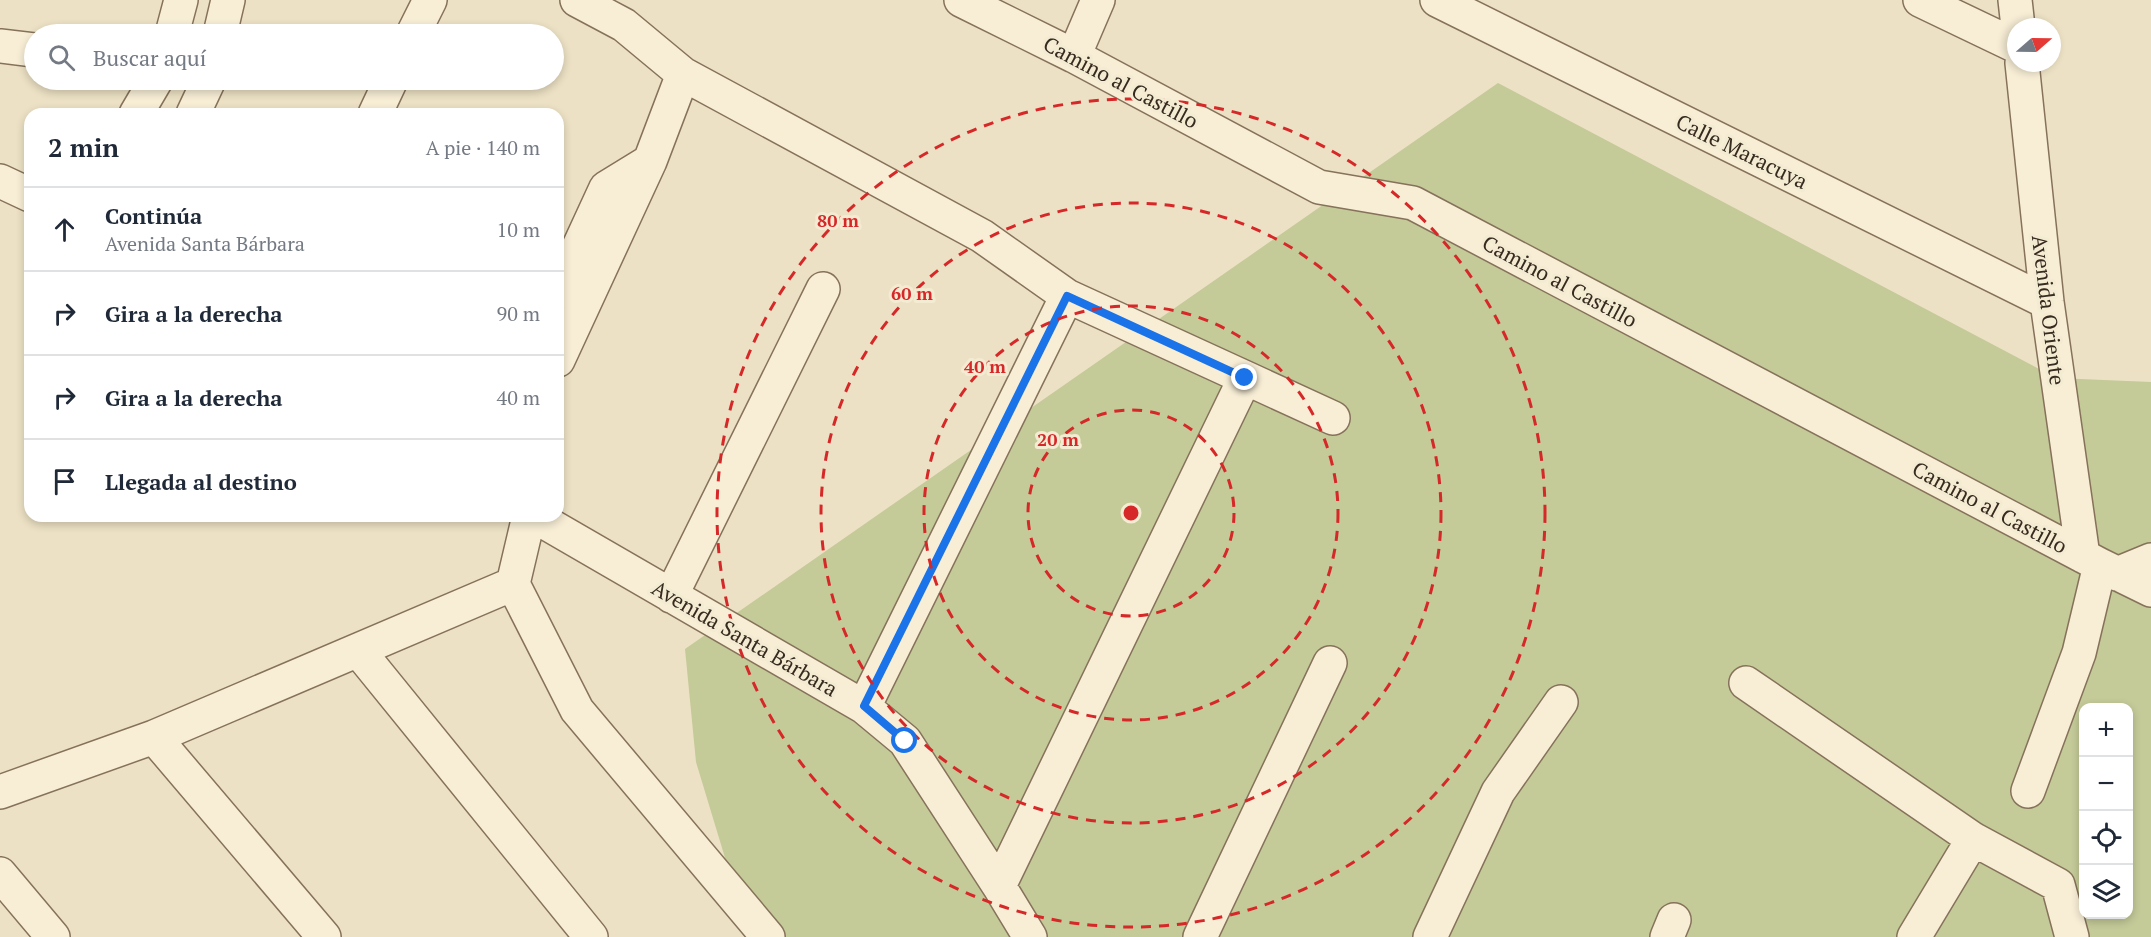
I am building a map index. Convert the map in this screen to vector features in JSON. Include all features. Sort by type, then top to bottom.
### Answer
[{"type":"street","points":[[175,24],[181,0]]},
{"type":"street","points":[[222,24],[228,0]]},
{"type":"street","points":[[418,24],[430,0]]},
{"type":"street","points":[[577,0],[624,25],[683,74],[982,236],[1067,296],[1333,418]]},
{"type":"street","name":"Camino al Castillo","points":[[961,0],[1074,56],[1318,188],[1413,203],[2151,590]]},
{"type":"street","points":[[1074,56],[1098,0]]},
{"type":"street","name":"Calle Maracuya","points":[[1437,0],[2047,302]]},
{"type":"street","points":[[1920,0],[2007,42]]},
{"type":"street","points":[[2015,0],[2017,18]]},
{"type":"street","points":[[0,46],[24,49]]},
{"type":"street","name":"Avenida Oriente","points":[[2023,72],[2047,302],[2100,565]]},
{"type":"street","points":[[564,347],[650,161],[683,74]]},
{"type":"street","points":[[140,108],[150,90]]},
{"type":"street","points":[[196,108],[204,90]]},
{"type":"street","points":[[378,108],[386,90]]},
{"type":"street","points":[[564,279],[606,188],[650,161]]},
{"type":"street","points":[[671,596],[823,289]]},
{"type":"street","points":[[864,706],[1067,296]]},
{"type":"street","points":[[999,886],[1245,378]]},
{"type":"street","points":[[529,522],[513,584],[578,710],[768,937]]},
{"type":"street","name":"Avenida Santa Bárbara","points":[[542,522],[864,706],[905,741],[1030,937]]},
{"type":"street","points":[[2028,791],[2079,653],[2100,565],[2151,560]]},
{"type":"street","points":[[0,792],[154,737],[513,584]]},
{"type":"street","points":[[358,650],[591,937]]},
{"type":"street","points":[[1200,937],[1330,663]]},
{"type":"street","points":[[1746,683],[1973,839],[2058,885],[2073,937]]},
{"type":"street","points":[[1430,937],[1498,792],[1561,702]]},
{"type":"street","points":[[154,737],[324,937]]},
{"type":"street","points":[[1914,937],[1973,839]]},
{"type":"street","points":[[0,874],[52,937]]},
{"type":"green space","points":[[1498,83],[2056,378],[2151,382],[2151,937],[749,937],[696,762],[685,649]]},
{"type":"route","points":[[905,741],[864,706],[1067,296],[1245,378]]}]
